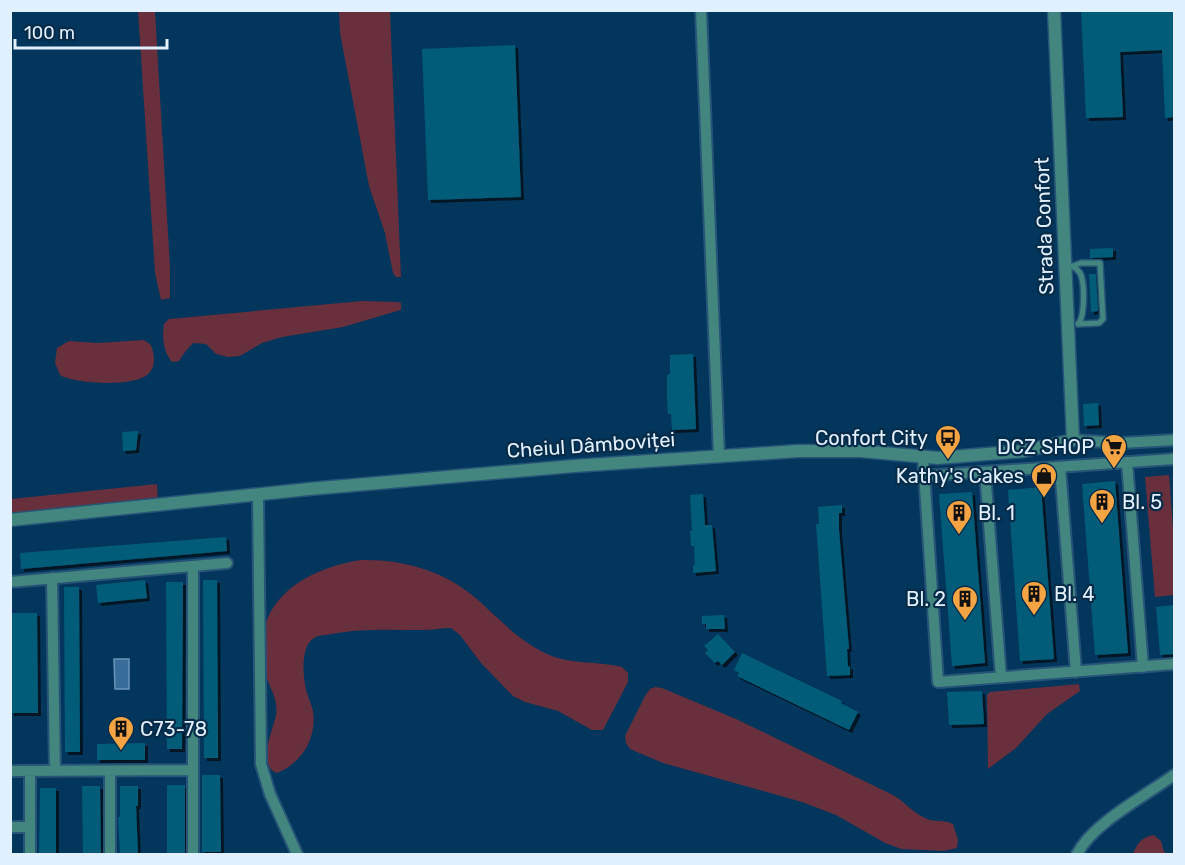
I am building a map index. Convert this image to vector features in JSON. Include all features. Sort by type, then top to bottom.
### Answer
[{"type":"street","points":[[701,10],[719,455]]},
{"type":"street","name":"Strada Confort","points":[[1054,10],[1073,326],[1073,440]]},
{"type":"street","name":"Cheiul Dâmboviței","points":[[10,520],[516,470],[719,455],[844,450],[922,457],[1005,453],[1073,440],[1121,443],[1173,440]]},
{"type":"street","points":[[924,476],[1174,459],[1173,440]]},
{"type":"street","points":[[922,457],[939,682],[1174,664]]},
{"type":"street","points":[[1127,462],[1143,667]]},
{"type":"street","points":[[1060,467],[1076,672]]},
{"type":"street","points":[[985,472],[1001,677]]},
{"type":"street","points":[[258,495],[261,764],[270,794],[297,855]]},
{"type":"street","points":[[10,582],[226,563]]},
{"type":"street","points":[[193,566],[193,855]]},
{"type":"street","points":[[52,578],[55,771]]},
{"type":"street","points":[[10,771],[193,770]]},
{"type":"street","points":[[30,771],[30,855]]},
{"type":"street","points":[[110,771],[110,855]]},
{"type":"street","points":[[1077,855],[1089,837],[1101,826],[1174,776]]},
{"type":"street","points":[[10,827],[30,827]]},
{"type":"lane","points":[[1069,265],[1100,264],[1102,319],[1099,323],[1073,326]]},
{"type":"shaded area","points":[[138,11],[155,11],[170,267],[170,298],[161,300],[155,273]]},
{"type":"shaded area","points":[[339,11],[390,11],[401,277],[396,277],[393,273],[385,233],[369,186],[340,33]]},
{"type":"shaded area","points":[[362,301],[398,302],[401,303],[401,310],[343,327],[282,337],[262,343],[240,356],[228,357],[216,354],[206,344],[193,343],[179,361],[172,362],[164,344],[164,324],[169,319]]},
{"type":"shaded area","points":[[144,340],[151,345],[154,361],[150,372],[140,379],[104,383],[67,378],[60,375],[55,363],[57,348],[69,341],[97,343]]},
{"type":"shaded area","points":[[1169,475],[1174,542],[1174,595],[1155,597],[1145,477]]},
{"type":"shaded area","points":[[157,484],[158,501],[11,515],[11,499]]},
{"type":"shaded area","points":[[361,560],[408,565],[451,581],[465,589],[523,640],[551,656],[571,661],[622,667],[628,673],[628,682],[603,730],[592,730],[558,711],[525,702],[513,696],[481,663],[460,635],[451,628],[344,632],[316,637],[307,647],[304,659],[304,679],[313,711],[313,731],[306,748],[294,763],[277,773],[271,769],[267,755],[276,709],[264,664],[263,651],[267,620],[283,596],[306,578],[334,566]]},
{"type":"shaded area","points":[[1079,684],[1080,691],[1047,714],[1016,748],[988,769],[987,695],[990,692]]},
{"type":"shaded area","points":[[655,687],[736,719],[893,795],[925,818],[953,824],[958,840],[957,848],[944,851],[901,849],[885,843],[836,815],[802,802],[663,763],[630,749],[625,736],[645,696],[650,689]]},
{"type":"shaded area","points":[[1154,835],[1161,841],[1164,852],[1171,854],[1133,854],[1140,841]]},
{"type":"water","points":[[114,659],[129,659],[129,689],[115,689]]},
{"type":"building","points":[[1081,10],[1174,10],[1174,117],[1165,118],[1162,50],[1120,52],[1123,117],[1086,118]]},
{"type":"building","points":[[515,45],[521,197],[428,200],[422,49]]},
{"type":"building","points":[[1113,248],[1113,257],[1090,258],[1090,249]]},
{"type":"building","points":[[1089,274],[1096,274],[1098,311],[1091,312]]},
{"type":"building","points":[[693,354],[696,429],[672,430],[667,400],[670,355]]},
{"type":"building","points":[[1098,403],[1099,425],[1084,426],[1083,404]]},
{"type":"building","points":[[138,431],[136,450],[123,451],[122,432]]},
{"type":"building","points":[[1115,481],[1128,653],[1095,655],[1082,484]]},
{"type":"building","points":[[1041,487],[1054,659],[1020,661],[1008,490]]},
{"type":"building","points":[[972,492],[985,663],[952,666],[939,494]]},
{"type":"building","points":[[703,494],[705,525],[712,525],[716,571],[693,573],[693,565],[695,565],[694,546],[691,546],[690,495]]},
{"type":"building","points":[[842,505],[842,513],[839,513],[839,530],[850,675],[827,676],[816,524],[819,524],[818,507]]},
{"type":"building","points":[[226,537],[227,551],[21,569],[20,553]]},
{"type":"building","points":[[145,580],[147,598],[98,603],[96,585]]},
{"type":"building","points":[[203,580],[217,580],[218,758],[204,758]]},
{"type":"building","points":[[166,582],[183,582],[182,749],[167,749]]},
{"type":"building","points":[[64,587],[79,587],[80,752],[65,752]]},
{"type":"building","points":[[1174,605],[1174,654],[1160,655],[1156,607]]},
{"type":"building","points":[[11,613],[37,613],[38,713],[11,713]]},
{"type":"building","points":[[724,615],[725,629],[706,629],[706,624],[702,624],[702,616]]},
{"type":"building","points":[[718,634],[735,652],[722,665],[718,661],[715,663],[705,653],[708,650],[704,646]]},
{"type":"building","points":[[742,653],[842,701],[841,703],[858,712],[849,730],[737,676],[739,673],[734,670]]},
{"type":"building","points":[[982,691],[984,724],[949,725],[947,692]]},
{"type":"building","name":"C73-78","points":[[145,743],[145,760],[97,760],[97,744]]},
{"type":"building","points":[[202,775],[220,775],[221,852],[202,852]]},
{"type":"building","points":[[167,785],[185,785],[185,855],[167,855]]},
{"type":"building","points":[[82,786],[100,786],[101,855],[83,855]]},
{"type":"building","points":[[120,786],[138,786],[138,806],[136,806],[138,855],[120,855],[118,817],[120,817]]},
{"type":"building","points":[[40,788],[56,788],[56,855],[39,855]]},
{"type":"place","name":"Confort City","points":[[948,461]]},
{"type":"place","name":"DCZ SHOP","points":[[1114,470]]},
{"type":"place","name":"Kathy's Cakes","points":[[1044,499]]},
{"type":"place","name":"Bl. 5","points":[[1102,525]]},
{"type":"place","name":"Bl. 1","points":[[959,536]]},
{"type":"place","name":"Bl. 4","points":[[1034,617]]},
{"type":"place","name":"Bl. 2","points":[[965,622]]},
{"type":"place","name":"C73-78","points":[[121,752]]}]
